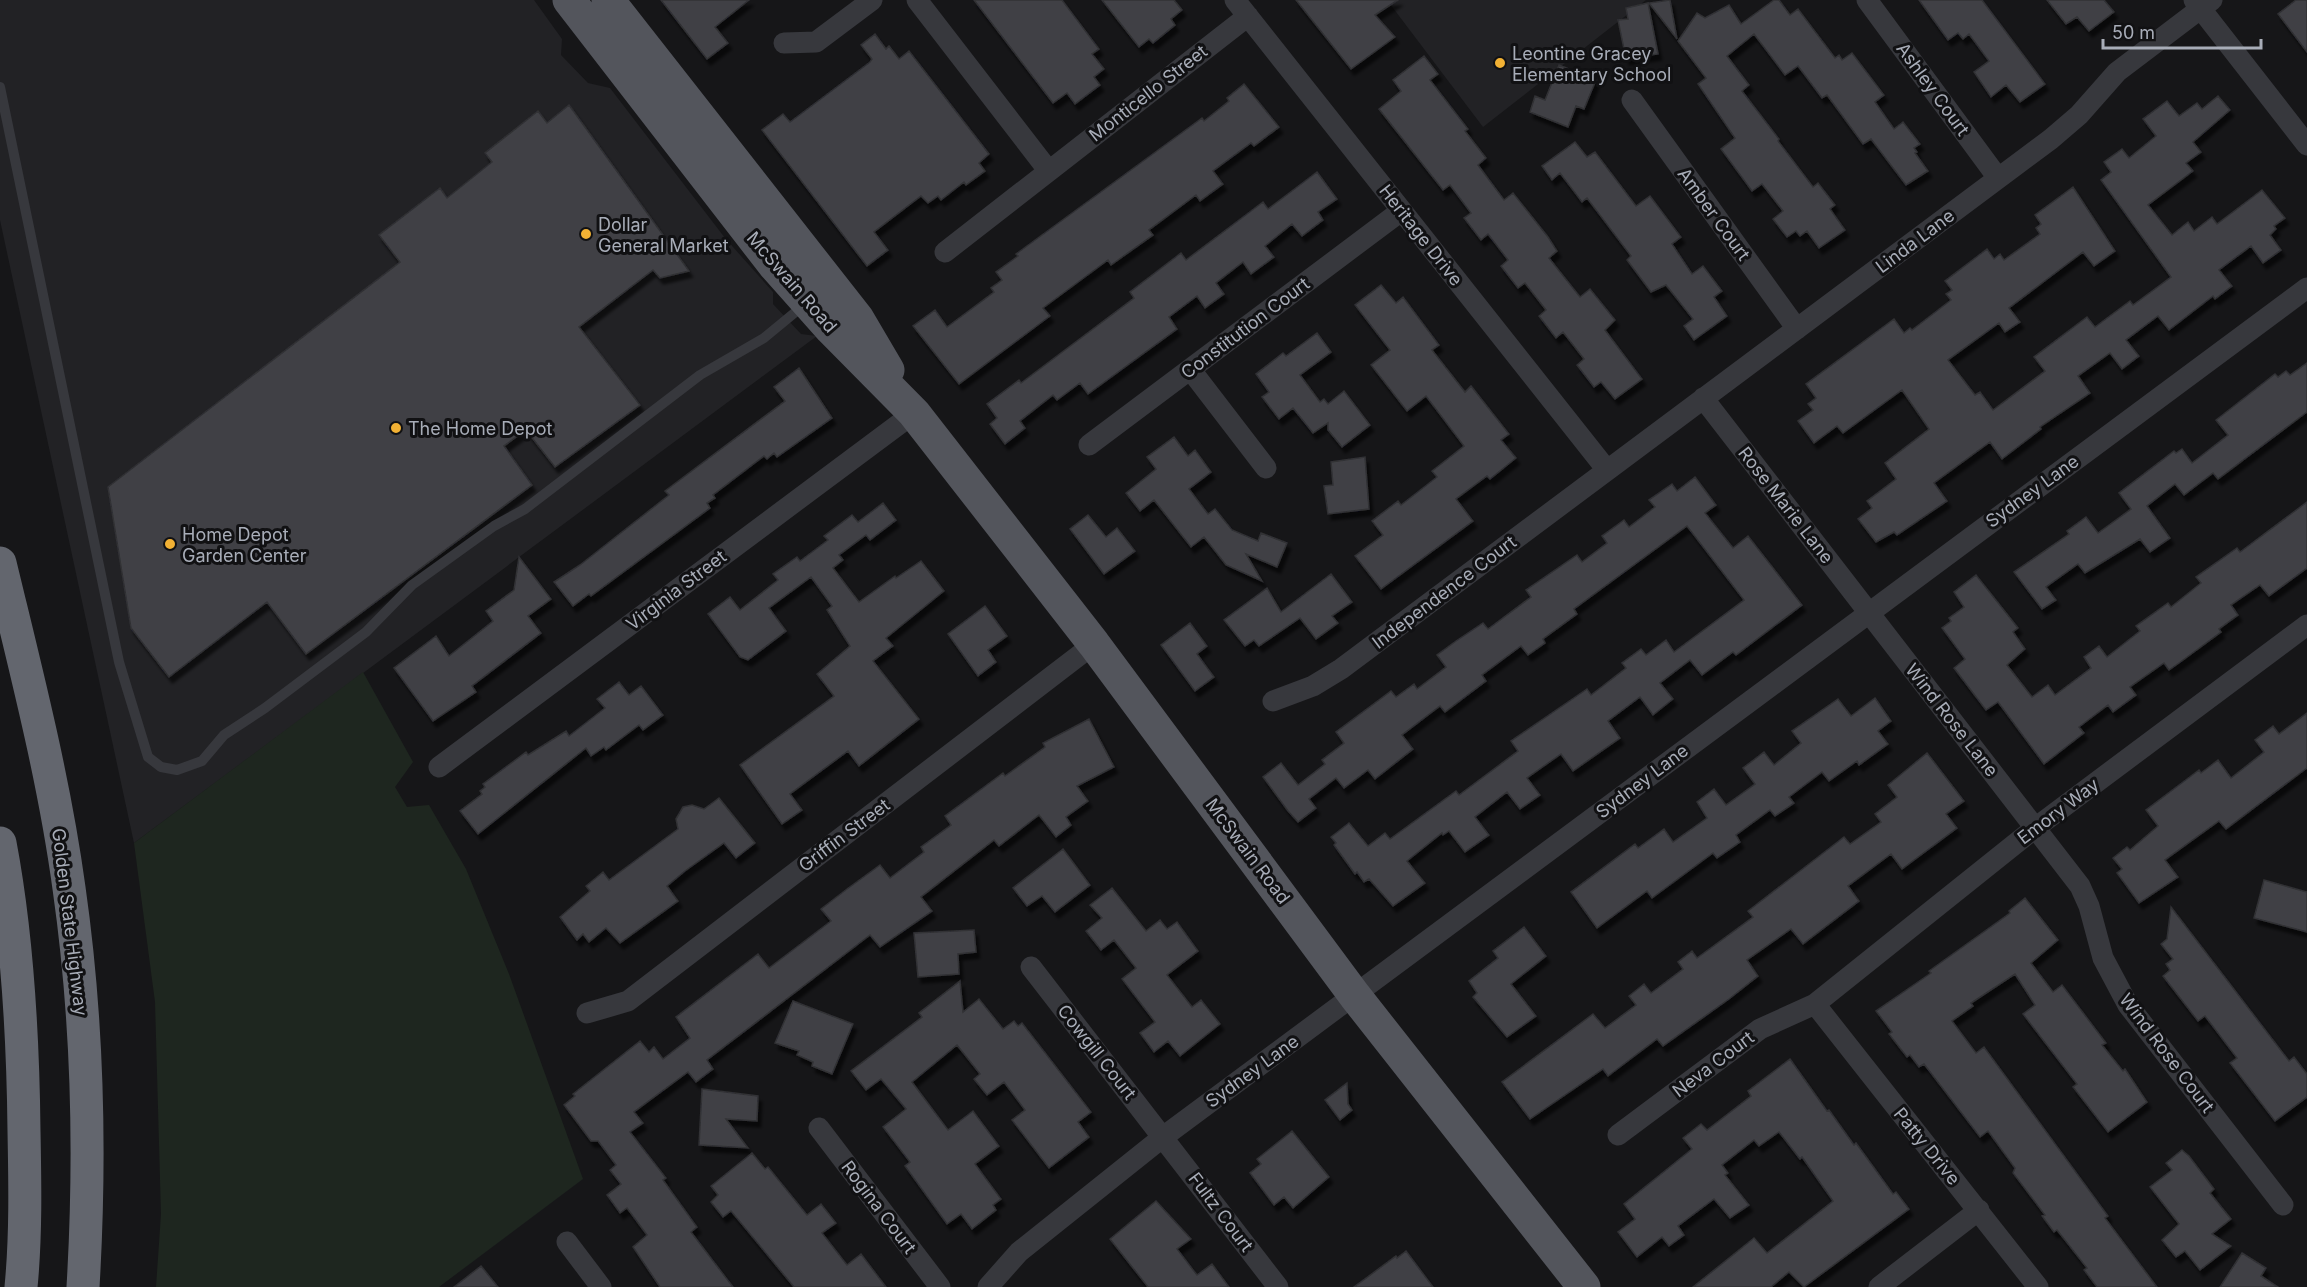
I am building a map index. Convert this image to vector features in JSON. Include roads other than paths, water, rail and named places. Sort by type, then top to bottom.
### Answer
[{"type":"highway","name":"Golden State Highway","points":[[0,564],[44,745],[69,887],[80,980],[89,1119],[88,1198],[83,1287]]},
{"type":"highway","points":[[0,843],[16,963],[24,1066],[25,1168],[21,1287]]},
{"type":"main road","name":"McSwain Road","points":[[569,0],[754,240],[807,302],[914,413],[1094,644],[1355,996],[1584,1287]]},
{"type":"main road","name":"McSwain Road","points":[[608,0],[858,319],[914,413]]},
{"type":"street","points":[[784,43],[816,42],[872,0]]},
{"type":"street","points":[[917,0],[1048,170]]},
{"type":"street","name":"Ashley Court","points":[[1867,0],[1998,178]]},
{"type":"street","points":[[2202,3],[2307,145]]},
{"type":"street","name":"Linda Lane","points":[[1607,470],[2079,115],[2117,72],[2202,3]]},
{"type":"street","name":"Monticello Street","points":[[945,252],[1048,170],[1242,8]]},
{"type":"street","name":"Heritage Drive","points":[[1242,8],[1607,470]]},
{"type":"street","name":"Amber Court","points":[[1632,100],[1797,329]]},
{"type":"street","name":"Constitution Court","points":[[1089,445],[1401,211]]},
{"type":"street","name":"Sydney Lane","points":[[988,1287],[1026,1245],[1163,1137],[2307,288]]},
{"type":"street","points":[[1190,369],[1266,468]]},
{"type":"street","name":"Rose Marie Lane","points":[[1703,398],[1868,612]]},
{"type":"street","name":"Virginia Street","points":[[439,767],[914,413]]},
{"type":"street","name":"Independence Court","points":[[1272,701],[1313,686],[1341,669],[1607,470]]},
{"type":"street","name":"Wind Rose Lane","points":[[1868,612],[2035,828]]},
{"type":"street","name":"Emory Way","points":[[1815,1004],[2035,828],[2307,625]]},
{"type":"street","name":"Griffin Street","points":[[587,1013],[628,1001],[1094,644]]},
{"type":"street","name":"Wind Rose Court","points":[[2035,828],[2079,886],[2090,906],[2103,958],[2128,1005],[2283,1205]]},
{"type":"street","name":"Cowgill Court","points":[[1031,968],[1163,1137]]},
{"type":"street","name":"Neva Court","points":[[1618,1134],[1760,1029],[1815,1004]]},
{"type":"street","name":"Patty Drive","points":[[1815,1004],[2038,1287]]},
{"type":"street","name":"Rogina Court","points":[[819,1128],[940,1287]]},
{"type":"street","name":"Fultz Court","points":[[1163,1137],[1278,1287]]},
{"type":"street","points":[[1879,1287],[1979,1210]]},
{"type":"street","points":[[567,1242],[601,1287]]},
{"type":"lane","points":[[0,87],[119,662],[148,757],[161,768],[177,771],[202,761],[224,735],[265,708],[366,632],[412,585],[494,526],[525,509],[700,375],[764,338],[807,302]]},
{"type":"place","name":"Leontine Gracey Elementary School","points":[[1500,63]]},
{"type":"place","name":"Dollar General Market","points":[[586,234]]},
{"type":"place","name":"The Home Depot","points":[[396,428]]},
{"type":"place","name":"Home Depot Garden Center","points":[[170,544]]}]
